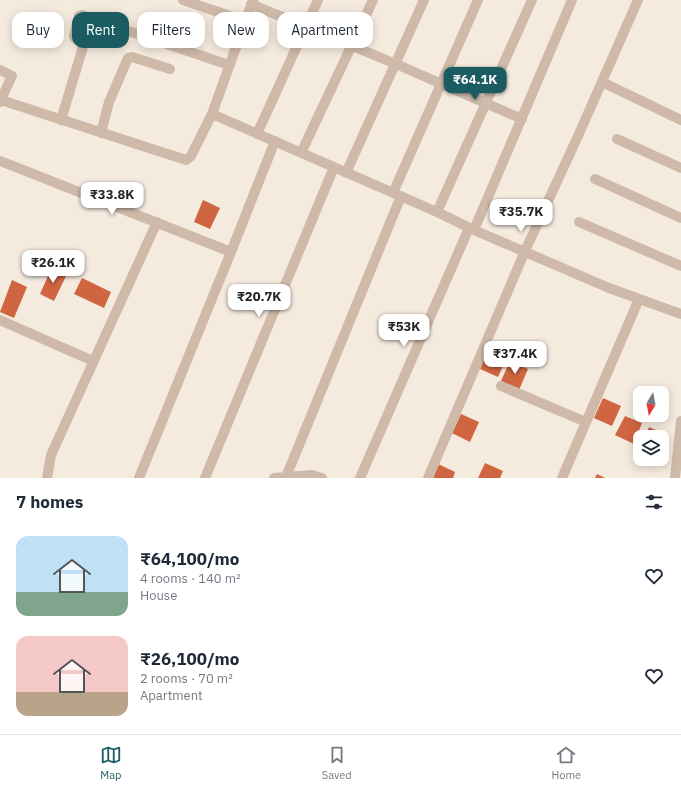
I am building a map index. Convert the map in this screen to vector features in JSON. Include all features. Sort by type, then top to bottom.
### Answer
[{"type":"street","points":[[183,0],[218,12]]},
{"type":"street","points":[[313,12],[318,0]]},
{"type":"street","points":[[368,12],[373,0]]},
{"type":"street","points":[[346,173],[424,0]]},
{"type":"street","points":[[286,477],[441,84],[478,0]]},
{"type":"street","points":[[437,212],[532,0]]},
{"type":"street","points":[[360,478],[522,119],[572,0]]},
{"type":"street","points":[[428,478],[525,251],[638,0]]},
{"type":"street","points":[[248,12],[252,2],[277,14]]},
{"type":"street","points":[[61,120],[84,44],[74,36],[79,16],[82,15],[229,65]]},
{"type":"street","points":[[0,70],[12,76],[0,101],[186,160],[190,156],[212,114],[235,48]]},
{"type":"street","points":[[257,134],[296,48]]},
{"type":"street","points":[[301,152],[351,48]]},
{"type":"street","points":[[357,48],[522,119]]},
{"type":"street","points":[[101,133],[109,102],[128,58],[132,57],[170,69]]},
{"type":"street","points":[[602,82],[681,120]]},
{"type":"street","points":[[212,114],[609,288],[681,314]]},
{"type":"street","points":[[618,139],[681,168]]},
{"type":"street","points":[[139,478],[275,141]]},
{"type":"street","points":[[0,161],[231,252]]},
{"type":"street","points":[[205,478],[334,167]]},
{"type":"street","points":[[595,179],[681,218]]},
{"type":"street","points":[[47,478],[52,455],[93,361],[157,222]]},
{"type":"street","points":[[579,222],[681,266]]},
{"type":"street","points":[[562,478],[639,299]]},
{"type":"street","points":[[0,320],[93,361]]},
{"type":"street","points":[[500,386],[586,422]]},
{"type":"street","points":[[675,478],[681,421]]},
{"type":"street","points":[[274,478],[311,476],[322,478]]},
{"type":"building","points":[[203,200],[220,208],[210,229],[194,222]]},
{"type":"building","points":[[52,267],[67,274],[54,301],[40,294]]},
{"type":"building","points":[[82,278],[111,292],[104,308],[74,294]]},
{"type":"building","points":[[12,280],[27,287],[14,318],[0,312]]},
{"type":"building","points":[[489,349],[507,357],[498,377],[480,369]]},
{"type":"building","points":[[510,361],[528,369],[519,390],[501,381]]},
{"type":"building","points":[[603,398],[621,406],[612,426],[594,418]]},
{"type":"building","points":[[461,414],[479,422],[470,442],[452,433]]},
{"type":"building","points":[[625,416],[633,419],[633,422],[642,423],[639,430],[633,430],[633,444],[615,435]]},
{"type":"building","points":[[649,427],[656,430],[648,430]]},
{"type":"building","points":[[485,463],[503,471],[500,478],[478,478]]},
{"type":"building","points":[[438,464],[455,472],[453,478],[431,478]]},
{"type":"building","points":[[597,474],[605,478],[595,478]]}]
